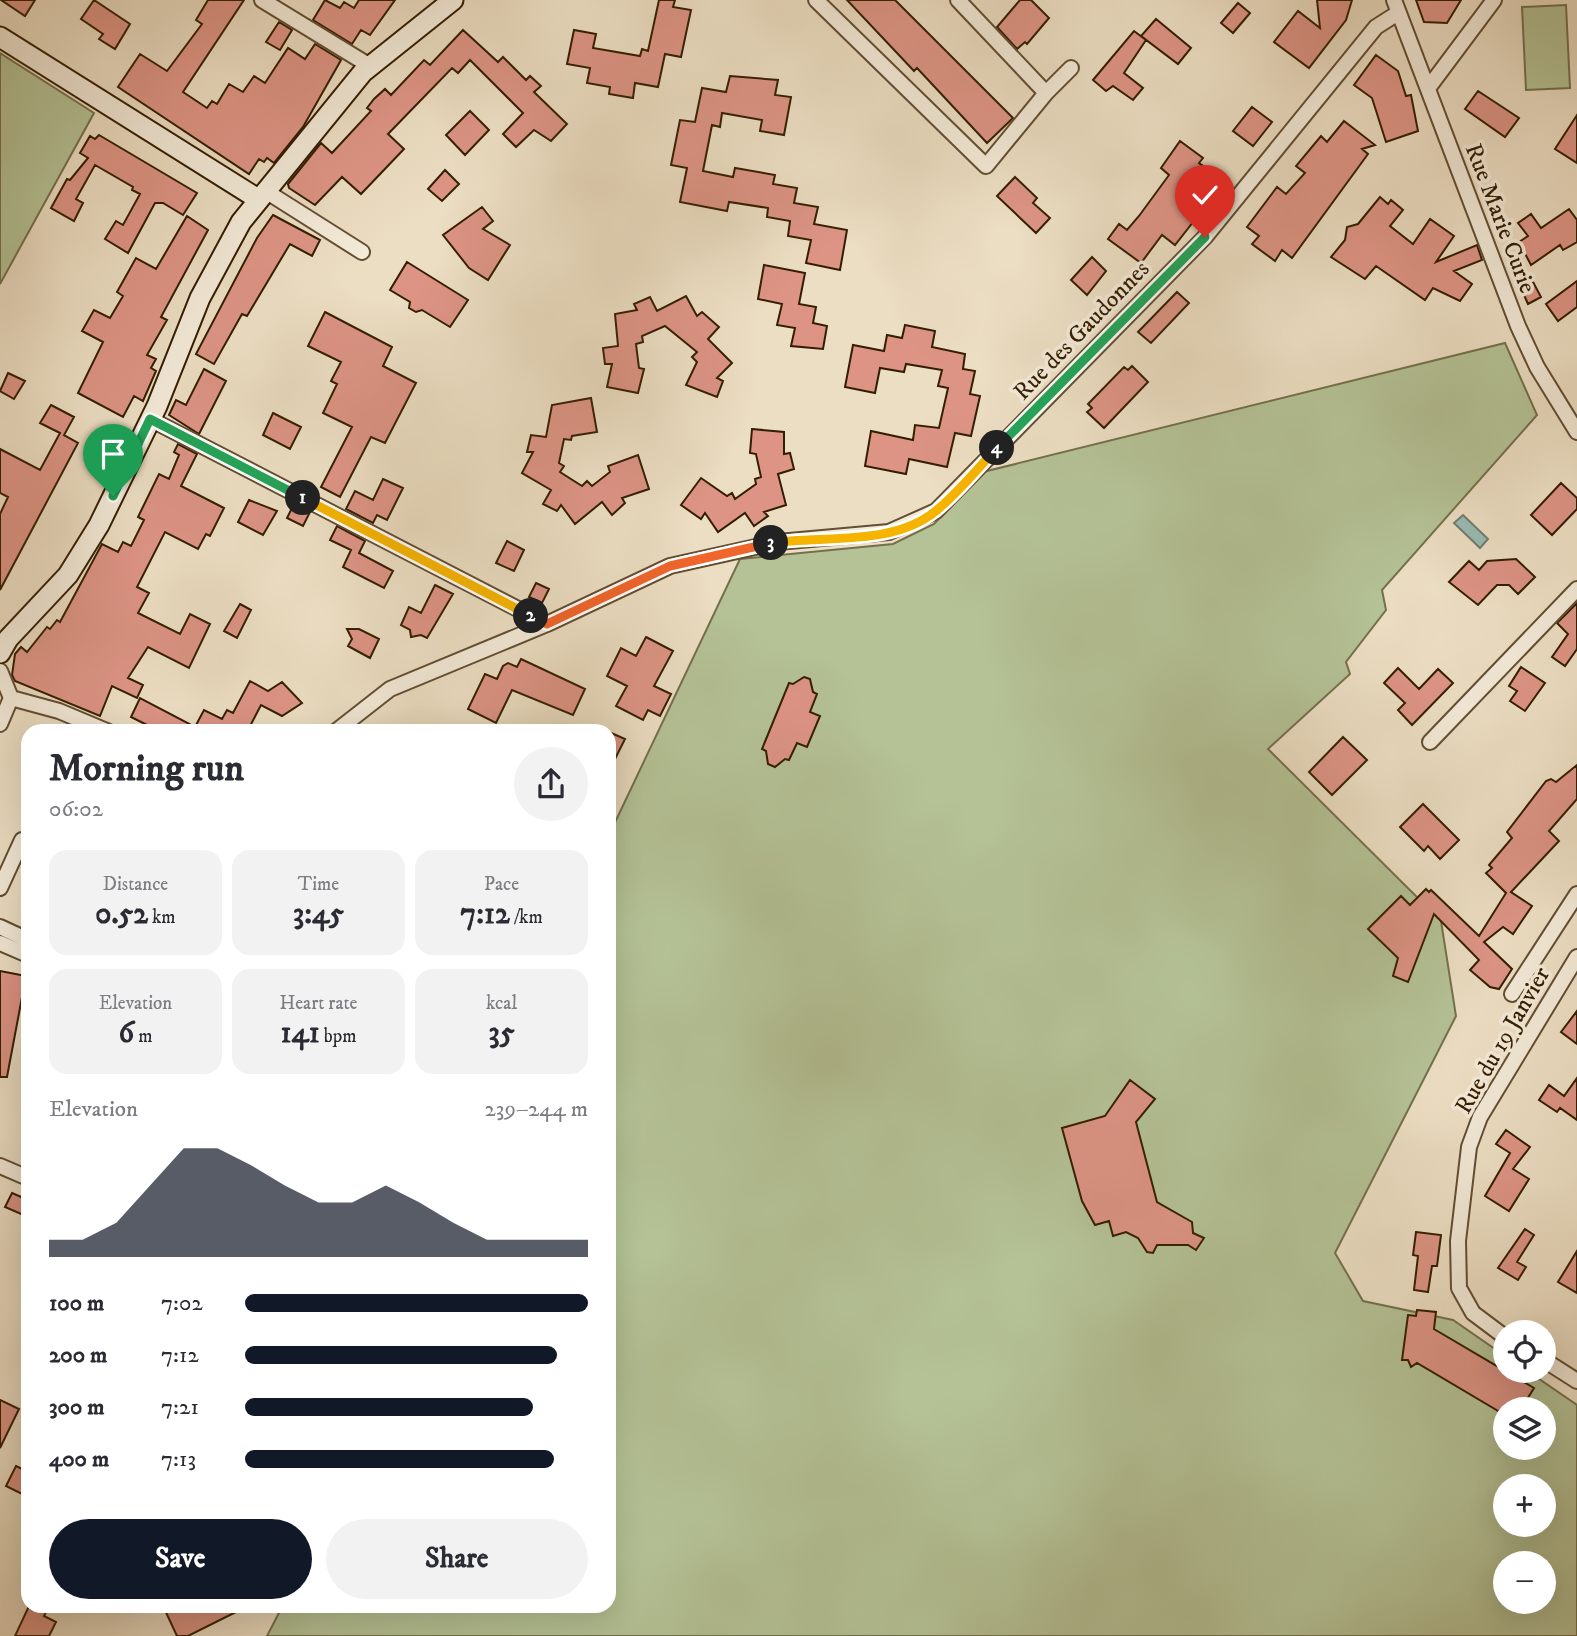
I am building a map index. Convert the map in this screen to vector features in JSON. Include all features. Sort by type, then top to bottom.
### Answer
[{"type":"street","points":[[262,0],[370,66]]},
{"type":"street","points":[[4,646],[68,575],[113,496],[150,419],[200,298],[241,222],[325,115],[370,66],[453,0]]},
{"type":"street","points":[[816,0],[986,166],[1046,93],[1071,68]]},
{"type":"street","points":[[958,0],[1046,93]]},
{"type":"street","points":[[1429,87],[1494,0]]},
{"type":"street","name":"Rue Marie Curie","points":[[1396,7],[1429,87],[1455,166],[1518,326],[1537,368],[1577,432]]},
{"type":"street","name":"Rue des Gaudonnes","points":[[345,724],[390,689],[547,624],[670,566],[751,547],[889,531],[910,525],[936,511],[1205,237],[1376,27],[1396,7]]},
{"type":"street","points":[[0,37],[158,135],[362,252]]},
{"type":"street","points":[[150,419],[547,624]]},
{"type":"street","points":[[1430,742],[1577,589]]},
{"type":"street","points":[[0,671],[11,698],[0,724]]},
{"type":"street","points":[[11,698],[59,711],[90,724]]},
{"type":"street","points":[[0,888],[21,842]]},
{"type":"street","points":[[1512,994],[1577,894]]},
{"type":"street","points":[[0,927],[21,937]]},
{"type":"street","points":[[0,943],[21,952]]},
{"type":"street","name":"Rue du 19 Janvier","points":[[1493,1328],[1474,1313],[1459,1288],[1458,1241],[1469,1147],[1480,1117],[1577,957]]},
{"type":"street","points":[[0,1166],[21,1175]]},
{"type":"street","points":[[1556,1368],[1577,1381]]},
{"type":"green space","points":[[1566,5],[1570,88],[1526,90],[1522,7]]},
{"type":"green space","points":[[0,53],[94,113],[0,284]]},
{"type":"green space","points":[[1505,343],[1537,415],[1382,590],[1386,610],[1346,662],[1350,674],[1268,749],[1441,921],[1456,1016],[1335,1253],[1363,1301],[1453,1320],[1493,1348],[1493,1383],[1545,1383],[1577,1405],[1577,1636],[267,1636],[279,1613],[616,1613],[616,820],[740,559],[893,544],[934,524],[983,472]]},
{"type":"water","points":[[1463,515],[1488,539],[1480,548],[1454,523]]},
{"type":"building","points":[[1,0],[35,0],[25,16]]},
{"type":"building","points":[[94,0],[130,24],[115,49],[99,39],[103,34],[81,19]]},
{"type":"building","points":[[208,0],[244,0],[183,92],[207,108],[212,101],[217,104],[229,84],[243,92],[254,76],[265,83],[288,48],[305,59],[315,44],[341,60],[303,127],[274,163],[267,158],[264,162],[259,159],[249,174],[118,87],[140,54],[167,71],[202,24],[196,20]]},
{"type":"building","points":[[325,0],[340,8],[344,2],[354,8],[359,0],[395,0],[370,35],[361,30],[352,44],[313,20]]},
{"type":"building","points":[[659,0],[675,0],[673,7],[691,10],[681,57],[665,54],[658,87],[635,83],[633,98],[609,94],[610,87],[587,83],[590,68],[567,64],[574,30],[596,34],[593,48],[640,56],[642,49],[648,51]]},
{"type":"building","points":[[847,0],[895,0],[1013,118],[987,143],[917,68],[914,71]]},
{"type":"building","points":[[1020,0],[1031,0],[1049,18],[1027,44],[1025,42],[1017,49],[997,27]]},
{"type":"building","points":[[1317,0],[1352,0],[1346,20],[1309,68],[1274,42],[1298,11],[1320,28]]},
{"type":"building","points":[[1416,0],[1461,0],[1447,23],[1424,22]]},
{"type":"building","points":[[1238,3],[1250,13],[1233,33],[1221,23]]},
{"type":"building","points":[[1156,19],[1191,48],[1178,64],[1141,36]]},
{"type":"building","points":[[279,22],[292,30],[280,50],[266,42]]},
{"type":"building","points":[[463,30],[498,62],[503,57],[526,80],[530,76],[541,86],[534,92],[567,124],[551,141],[534,130],[516,147],[503,134],[523,113],[470,60],[458,73],[452,68],[388,134],[404,149],[361,194],[342,177],[315,205],[289,188],[288,184],[321,143],[332,153],[371,111],[367,108],[374,99],[385,89],[391,95],[424,60],[430,65]]},
{"type":"building","points":[[1134,31],[1146,40],[1124,73],[1143,88],[1133,100],[1113,86],[1106,91],[1093,80]]},
{"type":"building","points":[[1376,55],[1398,71],[1406,96],[1411,95],[1418,131],[1386,142],[1372,98],[1354,85]]},
{"type":"building","points":[[730,76],[778,80],[775,95],[791,97],[784,135],[760,131],[762,120],[722,113],[720,127],[712,125],[703,171],[733,177],[735,168],[775,175],[773,184],[797,188],[794,203],[818,207],[814,224],[847,230],[840,270],[806,263],[811,240],[788,236],[790,221],[767,217],[768,208],[729,202],[727,211],[680,202],[687,168],[671,165],[680,120],[695,122],[702,88],[726,92]]},
{"type":"building","points":[[1478,91],[1519,118],[1505,137],[1465,109]]},
{"type":"building","points":[[1252,107],[1272,122],[1253,146],[1233,131]]},
{"type":"building","points":[[470,111],[489,130],[465,155],[446,135]]},
{"type":"building","points":[[1577,115],[1577,163],[1555,149]]},
{"type":"building","points":[[1344,121],[1375,145],[1362,149],[1368,154],[1292,258],[1282,250],[1275,261],[1252,244],[1259,236],[1247,227],[1277,187],[1286,194],[1305,173],[1296,166],[1321,136],[1327,142]]},
{"type":"building","points":[[99,135],[197,193],[183,215],[163,203],[155,203],[128,253],[105,239],[116,221],[123,225],[140,194],[132,190],[133,187],[95,165],[76,199],[83,203],[74,221],[51,208],[67,179],[70,180],[88,158],[80,153],[90,136],[95,139]]},
{"type":"building","points":[[1180,141],[1203,158],[1199,163],[1211,172],[1184,207],[1197,217],[1175,245],[1162,235],[1141,263],[1108,239],[1119,224],[1127,230],[1139,216],[1169,175],[1161,168]]},
{"type":"building","points":[[445,170],[459,184],[442,201],[428,189]]},
{"type":"building","points":[[1015,177],[1037,198],[1033,203],[1050,218],[1036,233],[997,196]]},
{"type":"building","points":[[1380,197],[1388,204],[1391,200],[1403,210],[1390,226],[1413,244],[1430,219],[1454,236],[1436,262],[1477,245],[1482,260],[1454,271],[1472,284],[1460,301],[1433,288],[1425,300],[1376,266],[1365,279],[1331,257],[1345,240],[1347,227],[1358,224]]},
{"type":"building","points":[[482,207],[493,221],[483,229],[510,245],[488,280],[469,268],[443,235]]},
{"type":"building","points":[[1569,209],[1577,220],[1577,242],[1563,250],[1560,245],[1531,265],[1519,242],[1528,236],[1518,223],[1531,214],[1541,228]]},
{"type":"building","points":[[273,215],[320,240],[312,256],[290,244],[247,316],[242,314],[214,364],[196,354],[257,238]]},
{"type":"building","points":[[187,216],[208,230],[161,317],[167,320],[147,355],[156,359],[151,368],[156,371],[143,401],[134,396],[123,417],[78,393],[103,342],[82,331],[94,310],[110,318],[123,296],[117,292],[136,258],[156,269]]},
{"type":"building","points":[[1092,257],[1106,271],[1087,295],[1071,280]]},
{"type":"building","points":[[407,262],[468,300],[450,327],[422,310],[416,312],[409,308],[410,302],[390,290]]},
{"type":"building","points":[[764,265],[805,273],[799,304],[816,307],[813,323],[827,326],[823,349],[791,346],[795,328],[777,325],[782,304],[758,299]]},
{"type":"building","points":[[1532,280],[1541,297],[1528,304],[1520,286]]},
{"type":"building","points":[[1577,281],[1577,307],[1558,321],[1546,304]]},
{"type":"building","points":[[1177,292],[1189,303],[1151,343],[1138,332]]},
{"type":"building","points":[[686,296],[697,316],[702,312],[719,327],[708,339],[732,363],[717,378],[723,381],[717,397],[686,385],[697,362],[692,357],[697,352],[665,326],[642,336],[643,342],[636,344],[639,368],[644,369],[638,393],[607,387],[612,364],[605,364],[603,348],[618,346],[615,314],[637,310],[634,304],[650,297],[657,311]]},
{"type":"building","points":[[325,312],[392,347],[383,366],[416,383],[385,443],[371,437],[340,497],[321,487],[352,427],[323,413],[337,384],[331,381],[341,362],[308,346]]},
{"type":"building","points":[[905,325],[935,331],[932,347],[965,354],[963,369],[975,371],[970,394],[980,396],[971,436],[955,433],[947,467],[909,459],[906,474],[865,466],[871,431],[913,440],[915,425],[939,428],[948,388],[938,386],[942,370],[906,364],[904,372],[880,368],[875,393],[845,387],[853,345],[884,351],[887,335],[902,338]]},
{"type":"building","points":[[1132,366],[1148,382],[1104,428],[1087,412],[1092,408],[1088,404],[1124,367],[1128,370]]},
{"type":"building","points":[[204,369],[226,381],[199,434],[169,415],[176,400],[186,405]]},
{"type":"building","points":[[8,373],[25,381],[14,399],[0,391]]},
{"type":"building","points":[[591,398],[597,432],[572,436],[571,440],[564,439],[559,463],[564,466],[560,472],[582,486],[587,481],[592,486],[610,472],[608,466],[638,455],[649,489],[622,498],[625,503],[612,515],[602,502],[575,524],[561,505],[557,511],[543,504],[551,490],[522,473],[533,452],[527,452],[531,435],[546,437],[552,405]]},
{"type":"building","points":[[51,405],[74,417],[64,435],[78,443],[0,590],[0,514],[8,497],[0,493],[0,449],[40,470],[60,433],[40,423]]},
{"type":"building","points":[[273,413],[301,427],[290,449],[263,435]]},
{"type":"building","points":[[752,429],[784,432],[784,454],[790,453],[794,469],[778,474],[786,505],[764,512],[768,516],[754,526],[745,513],[718,532],[705,513],[701,519],[681,505],[701,478],[727,496],[732,493],[735,499],[756,484],[755,479],[761,477],[756,454],[750,453]]},
{"type":"building","points":[[178,444],[197,454],[181,486],[224,508],[210,536],[206,534],[198,549],[165,532],[137,587],[149,593],[138,613],[180,634],[190,614],[210,624],[189,668],[148,647],[128,678],[143,685],[137,698],[112,686],[100,716],[15,681],[12,675],[15,654],[21,647],[27,652],[47,627],[50,629],[57,620],[60,622],[102,544],[118,552],[123,542],[131,546],[144,520],[138,517],[159,474],[169,479],[179,455],[174,452]]},
{"type":"building","points":[[383,479],[403,488],[387,520],[377,515],[373,523],[346,509],[355,491],[373,500]]},
{"type":"building","points":[[1561,483],[1577,498],[1577,509],[1552,535],[1531,515]]},
{"type":"building","points":[[249,500],[277,511],[263,535],[238,522]]},
{"type":"building","points":[[294,504],[310,512],[303,526],[287,518]]},
{"type":"building","points":[[337,526],[365,541],[359,553],[393,571],[384,588],[343,567],[351,550],[330,540]]},
{"type":"building","points":[[507,541],[524,550],[514,571],[496,563]]},
{"type":"building","points":[[1516,559],[1535,577],[1518,594],[1509,585],[1497,585],[1478,605],[1449,582],[1469,561],[1479,570],[1487,561]]},
{"type":"building","points":[[536,583],[549,589],[542,603],[529,597]]},
{"type":"building","points":[[435,585],[453,594],[427,638],[421,635],[411,637],[410,630],[401,625],[409,607],[421,613]]},
{"type":"building","points":[[1577,603],[1577,649],[1565,666],[1552,657],[1568,634],[1557,623]]},
{"type":"building","points":[[240,604],[251,610],[237,638],[224,631]]},
{"type":"building","points":[[347,629],[359,629],[379,639],[370,658],[348,646],[352,639]]},
{"type":"building","points":[[646,637],[673,651],[654,686],[671,694],[660,716],[648,710],[643,720],[616,706],[627,686],[607,676],[621,648],[636,656]]},
{"type":"building","points":[[521,659],[585,689],[573,715],[512,690],[496,723],[468,709],[485,674],[497,679],[503,666],[508,663],[517,667]]},
{"type":"building","points":[[1521,667],[1545,683],[1525,711],[1510,701],[1517,691],[1509,686]]},
{"type":"building","points":[[1398,668],[1419,689],[1438,669],[1453,683],[1412,725],[1398,710],[1405,703],[1384,683]]},
{"type":"building","points":[[804,677],[810,679],[813,692],[817,694],[810,712],[820,716],[807,747],[797,743],[789,760],[785,759],[775,767],[768,764],[766,751],[762,749],[789,683],[793,684]]},
{"type":"building","points":[[250,681],[268,691],[282,682],[302,703],[282,716],[261,705],[251,724],[197,724],[204,710],[222,719],[227,710],[233,713]]},
{"type":"building","points":[[140,698],[189,724],[145,724],[131,717]]},
{"type":"building","points":[[616,735],[625,739],[616,757]]},
{"type":"building","points":[[1343,737],[1367,760],[1332,795],[1309,772]]},
{"type":"building","points":[[1577,765],[1577,799],[1549,831],[1559,841],[1511,892],[1532,906],[1513,934],[1503,927],[1484,942],[1512,969],[1499,989],[1490,987],[1470,970],[1479,960],[1434,914],[1408,982],[1393,976],[1398,958],[1368,929],[1401,896],[1410,905],[1426,889],[1429,892],[1431,890],[1479,936],[1506,893],[1486,873],[1492,868],[1489,865],[1512,838],[1507,832],[1546,781],[1551,779],[1556,782]]},
{"type":"building","points":[[1423,804],[1459,840],[1440,859],[1428,846],[1424,851],[1400,827]]},
{"type":"building","points":[[0,971],[21,975],[21,1003],[7,1077],[0,1077]]},
{"type":"building","points":[[1577,1011],[1577,1044],[1561,1032]]},
{"type":"building","points":[[1577,1078],[1577,1120],[1560,1108],[1557,1112],[1539,1100],[1549,1085],[1564,1096]]},
{"type":"building","points":[[1130,1080],[1155,1099],[1136,1122],[1157,1202],[1192,1222],[1193,1233],[1204,1238],[1196,1250],[1188,1245],[1157,1245],[1153,1253],[1147,1252],[1138,1238],[1126,1232],[1113,1236],[1109,1221],[1095,1225],[1082,1201],[1062,1128],[1105,1116]]},
{"type":"building","points":[[1506,1130],[1530,1147],[1513,1169],[1529,1179],[1509,1211],[1485,1196],[1510,1153],[1496,1144]]},
{"type":"building","points":[[12,1193],[21,1197],[21,1214],[5,1207]]},
{"type":"building","points":[[1525,1229],[1534,1235],[1517,1262],[1526,1267],[1518,1280],[1498,1268]]},
{"type":"building","points":[[1416,1232],[1441,1235],[1437,1266],[1432,1266],[1428,1292],[1414,1290],[1418,1256],[1413,1255]]},
{"type":"building","points":[[1577,1251],[1577,1293],[1558,1282]]},
{"type":"building","points":[[1417,1310],[1436,1312],[1434,1329],[1493,1364],[1493,1383],[1526,1383],[1534,1388],[1528,1397],[1493,1397],[1493,1408],[1417,1363],[1411,1367],[1408,1360],[1402,1360],[1408,1315],[1416,1316]]},
{"type":"building","points":[[0,1400],[19,1409],[0,1448]]},
{"type":"building","points":[[16,1466],[21,1468],[21,1494],[6,1486]]},
{"type":"building","points":[[26,1613],[46,1613],[44,1616],[56,1622],[49,1636],[15,1636]]},
{"type":"building","points":[[166,1613],[234,1613],[188,1636],[177,1636]]},
{"type":"route","points":[[113,496],[150,419],[547,624],[670,566],[778,542],[867,536],[910,525],[936,511],[1205,237]]}]
